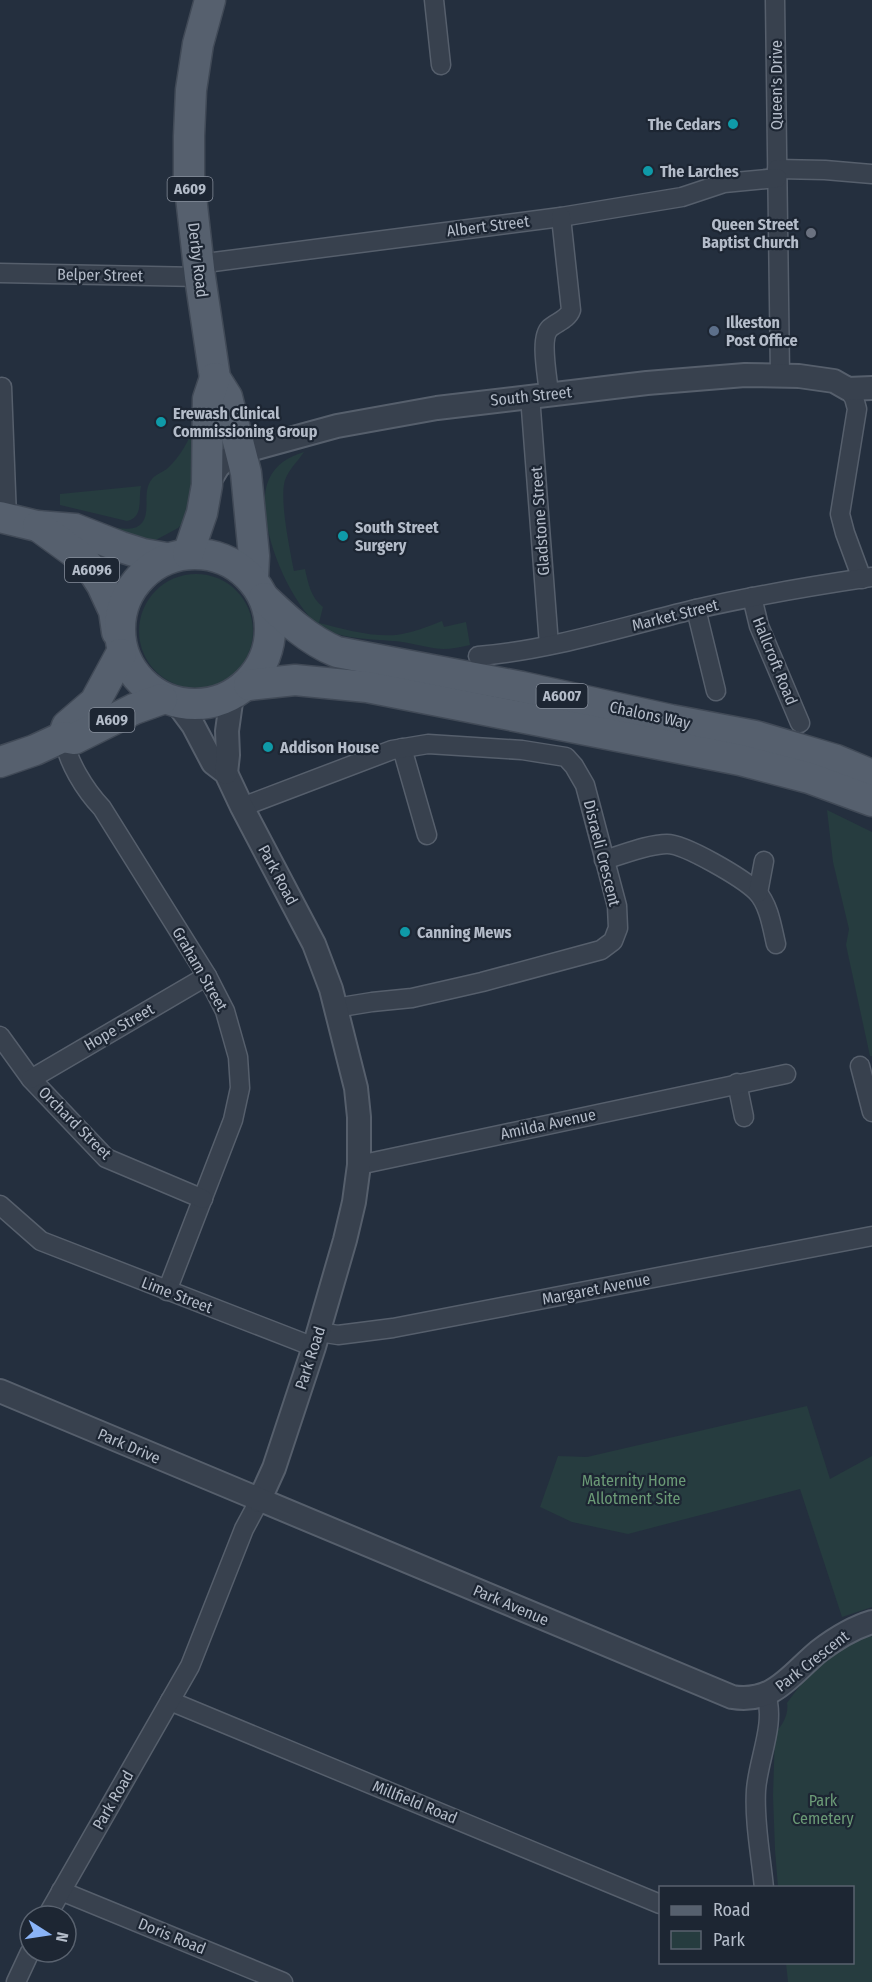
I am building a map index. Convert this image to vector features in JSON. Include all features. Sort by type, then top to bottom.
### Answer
[{"type":"main road","name":"Derby Road","points":[[210,0],[198,44],[189,111],[189,179],[199,271],[215,378],[227,397],[242,452],[258,587]]},
{"type":"main road","name":"Derby Road","points":[[177,556],[202,513],[207,485],[208,399],[215,378]]},
{"type":"main road","name":"A6096","points":[[3,518],[75,529],[143,554],[177,556]]},
{"type":"main road","name":"A6096","points":[[37,525],[78,555],[93,571],[114,611],[119,644]]},
{"type":"main road","points":[[177,556],[219,560],[238,567],[258,587],[271,622],[266,652],[240,690],[206,704],[169,700],[145,686],[133,674],[119,644],[120,618],[129,594],[147,571],[177,556]]},
{"type":"main road","name":"Chalons Way","points":[[258,587],[294,627],[322,646],[337,652],[522,687],[670,720],[755,736],[836,760],[872,775]]},
{"type":"main road","name":"A609","points":[[63,737],[67,726],[95,702],[119,644]]},
{"type":"main road","name":"Chalons Way","points":[[240,690],[295,680],[367,687],[740,760],[809,778],[872,801]]},
{"type":"main road","name":"A609","points":[[0,762],[63,737],[74,739],[134,710],[169,700]]},
{"type":"street","points":[[434,0],[441,65]]},
{"type":"street","name":"Queen's Drive","points":[[775,0],[780,375]]},
{"type":"street","name":"Albert Street","points":[[199,271],[682,197],[724,183],[777,173],[825,170],[872,174]]},
{"type":"street","name":"Gladstone Street","points":[[546,650],[540,395],[544,338],[549,329],[571,310],[561,217]]},
{"type":"street","name":"Belper Street","points":[[0,273],[199,271]]},
{"type":"street","name":"South Street","points":[[207,485],[224,461],[242,452],[337,426],[456,405],[721,376],[780,375],[834,381],[848,389],[872,388]]},
{"type":"street","points":[[2,387],[3,518]]},
{"type":"street","points":[[848,389],[857,409],[840,514],[845,533],[867,578]]},
{"type":"street","name":"Market Street","points":[[478,656],[546,650],[696,609],[752,597],[867,578]]},
{"type":"street","name":"Hallcroft Road","points":[[752,597],[759,626],[800,723]]},
{"type":"street","points":[[696,609],[716,691]]},
{"type":"street","points":[[226,773],[227,731],[240,690]]},
{"type":"street","points":[[169,700],[193,725],[213,763],[226,773]]},
{"type":"street","name":"Graham Street","points":[[63,737],[66,751],[91,797],[102,808],[207,976],[230,1025],[238,1058],[240,1080],[238,1103],[233,1120],[167,1291]]},
{"type":"street","name":"Disraeli Crescent","points":[[242,807],[392,750],[428,744],[522,750],[566,757],[585,785],[617,906],[618,928],[613,941],[601,950],[482,982],[412,998],[335,1008]]},
{"type":"street","points":[[402,748],[427,835]]},
{"type":"street","name":"Park Road","points":[[54,1904],[196,1653],[244,1529],[274,1468],[317,1340],[354,1202],[359,1165],[359,1117],[356,1088],[331,989],[314,944],[226,773]]},
{"type":"street","points":[[604,860],[658,844],[670,844],[696,854],[735,875],[758,892],[769,915],[776,944]]},
{"type":"street","points":[[758,892],[764,861]]},
{"type":"street","name":"Hope Street","points":[[31,1079],[207,976]]},
{"type":"street","name":"Orchard Street","points":[[0,1036],[31,1079],[106,1158],[203,1199]]},
{"type":"street","points":[[860,1066],[858,1091],[872,1112]]},
{"type":"street","name":"Amilda Avenue","points":[[359,1165],[786,1074]]},
{"type":"street","points":[[737,1083],[744,1117]]},
{"type":"street","name":"Lime Street","points":[[0,1205],[41,1241],[248,1322],[317,1340]]},
{"type":"street","name":"Margaret Avenue","points":[[317,1340],[393,1328],[872,1236]]},
{"type":"street","name":"Park Drive","points":[[0,1391],[259,1500]]},
{"type":"street","name":"Park Avenue","points":[[259,1500],[732,1697],[742,1699],[766,1695]]},
{"type":"street","name":"Park Crescent","points":[[764,1886],[756,1792],[770,1713],[766,1695],[782,1686],[841,1635],[872,1622]]},
{"type":"street","name":"Millfield Road","points":[[170,1701],[659,1904]]},
{"type":"street","name":"Doris Road","points":[[61,1891],[283,1982]]},
{"type":"street","points":[[16,1982],[24,1964]]},
{"type":"green space","points":[[202,423],[188,518],[178,528],[154,541],[116,533],[118,528],[133,528],[141,524],[146,514],[149,484],[154,477],[177,459],[195,424]]},
{"type":"green space","points":[[304,452],[285,480],[284,512],[294,571],[305,569],[313,595],[323,607],[319,623],[357,632],[396,635],[442,621],[444,627],[466,622],[470,645],[443,649],[344,636],[325,630],[307,613],[295,597],[276,557],[265,514],[265,495],[269,479],[275,469],[293,456]]},
{"type":"green space","points":[[141,486],[138,512],[136,516],[127,521],[60,505],[60,494]]},
{"type":"green space","points":[[196,574],[218,578],[237,590],[249,609],[253,631],[249,653],[237,672],[218,684],[196,688],[174,684],[155,672],[143,653],[139,631],[143,609],[155,590],[174,578]]},
{"type":"green space","points":[[827,810],[872,832],[872,1056],[870,1056],[846,945],[849,929],[833,862]]},
{"type":"green space","name":"Maternity Home Allotment Site","points":[[807,1406],[830,1479],[872,1456],[872,1607],[842,1617],[800,1489],[628,1534],[572,1522],[540,1507],[558,1456],[587,1457]]},
{"type":"green space","name":"Park Cemetery","points":[[872,1636],[872,1982],[788,1982],[786,1964],[854,1964],[854,1886],[778,1886],[773,1796],[775,1732],[785,1719],[787,1703],[813,1672],[835,1653]]},
{"type":"place","name":"The Cedars","points":[[733,124]]},
{"type":"place","name":"The Larches","points":[[648,171]]},
{"type":"place","name":"Queen Street Baptist Church","points":[[811,233]]},
{"type":"place","name":"Ilkeston Post Office","points":[[714,331]]},
{"type":"place","name":"Erewash Clinical Commissioning Group","points":[[161,422]]},
{"type":"place","name":"South Street Surgery","points":[[343,536]]},
{"type":"place","name":"Addison House","points":[[268,747]]},
{"type":"place","name":"Canning Mews","points":[[405,932]]}]
